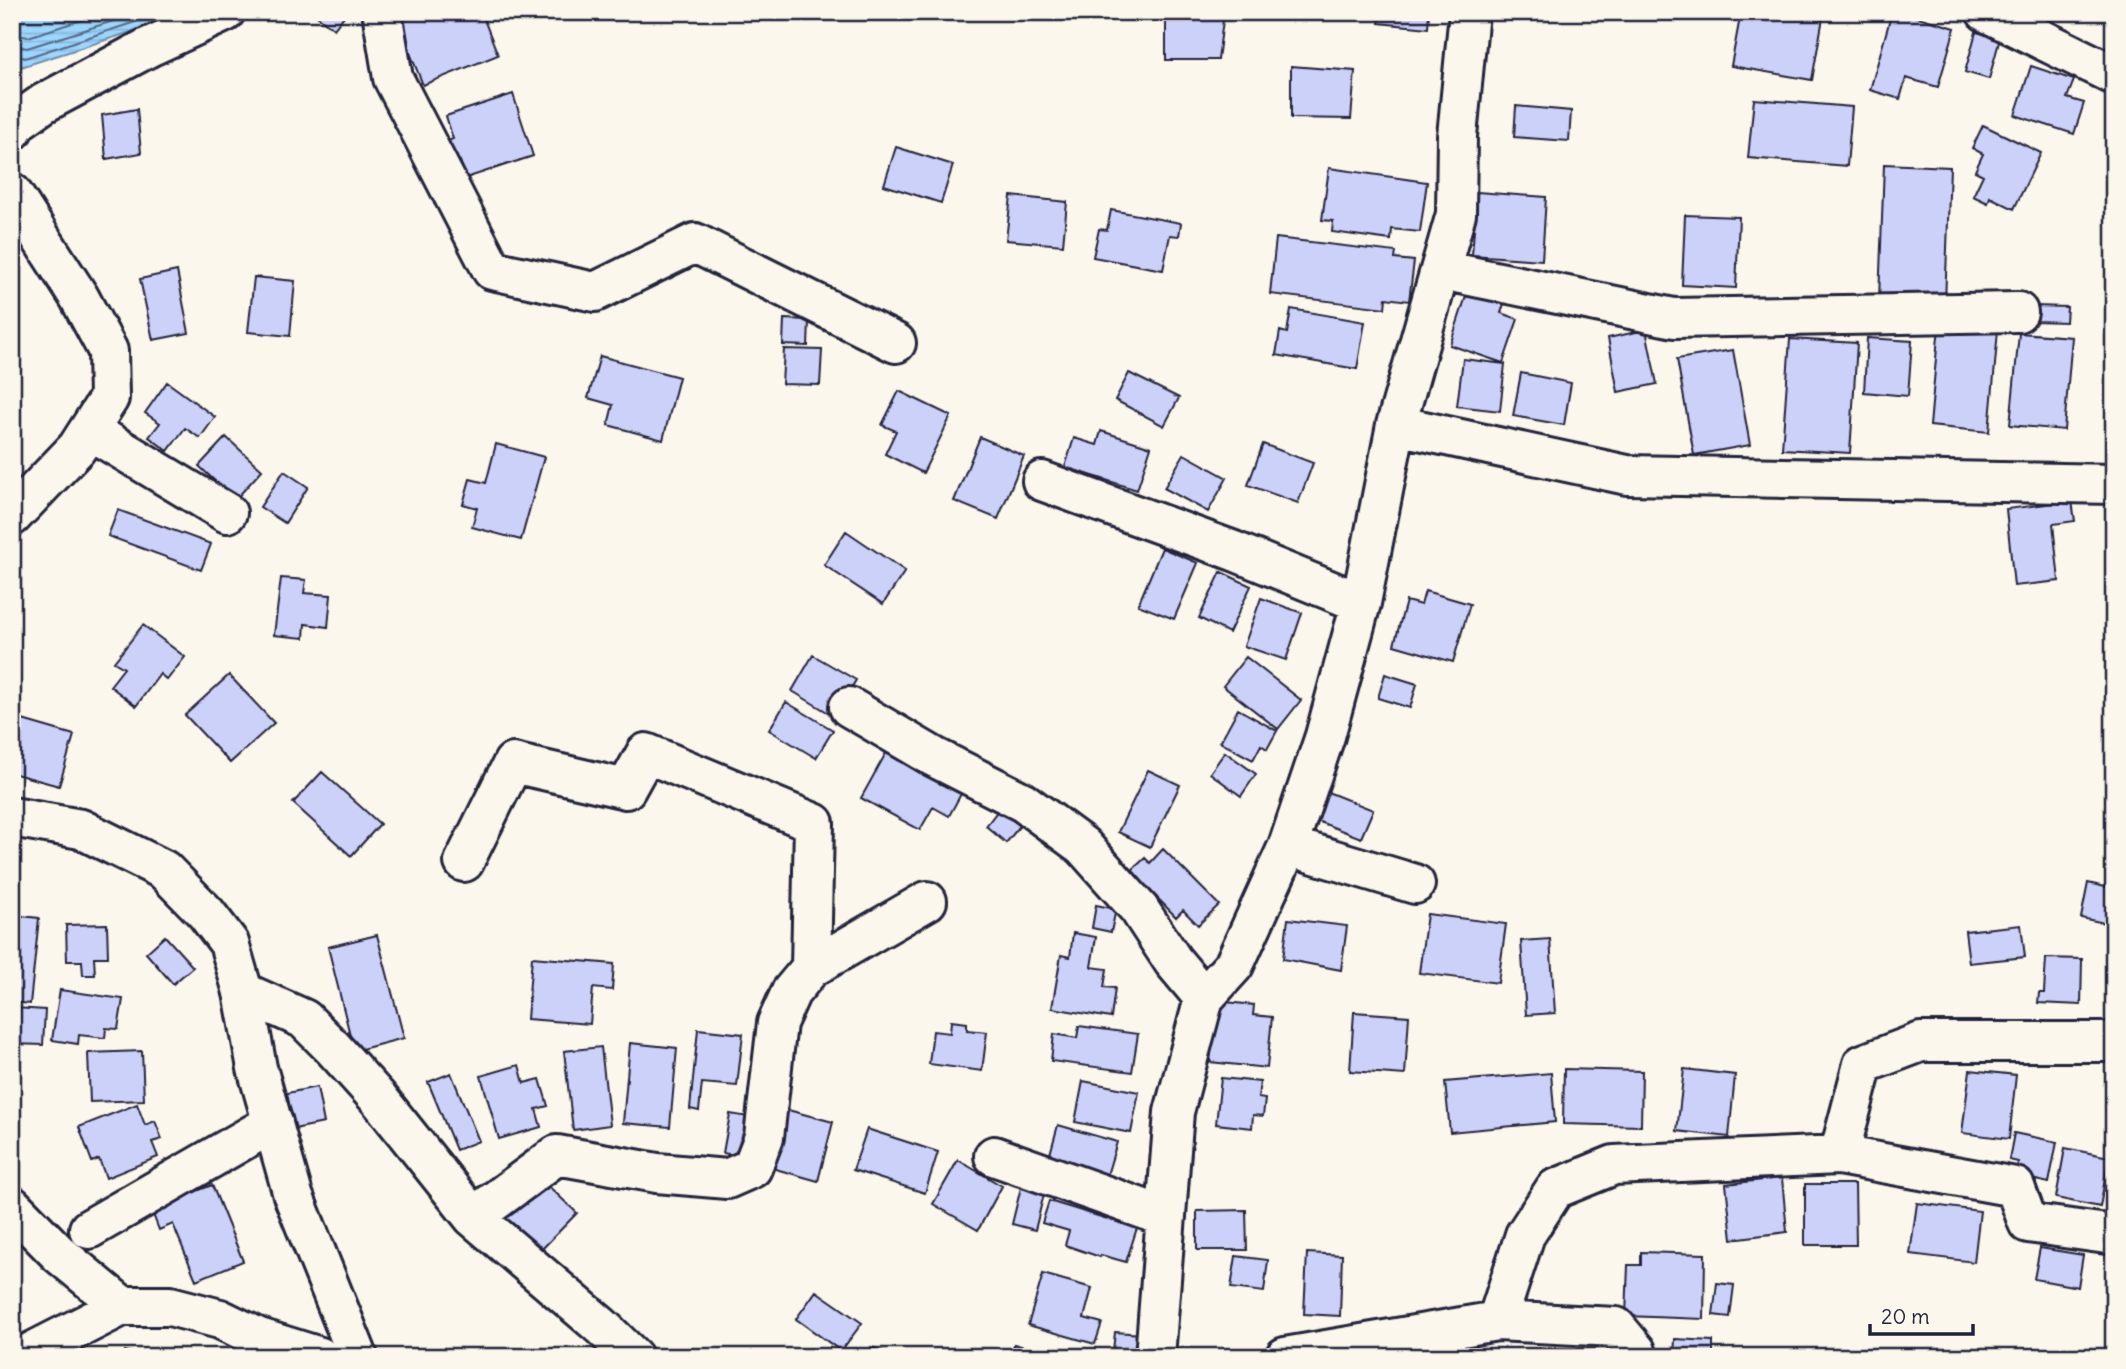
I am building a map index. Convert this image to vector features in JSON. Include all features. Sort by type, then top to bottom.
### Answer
[{"type":"street","points":[[12,131],[17,122],[44,103],[149,47],[225,12]]},
{"type":"street","points":[[382,12],[393,78],[492,270],[595,292],[695,243],[896,343]]},
{"type":"street","points":[[1155,1357],[1174,1112],[1204,998],[1234,965],[1288,846],[1325,736],[1361,603],[1396,425],[1456,214],[1457,136],[1469,12]]},
{"type":"street","points":[[1986,12],[2114,75]]},
{"type":"street","points":[[12,193],[79,297],[108,351],[108,398],[77,449],[12,516]]},
{"type":"street","points":[[1440,270],[1674,318],[2018,312]]},
{"type":"street","points":[[1396,425],[1626,475],[2114,484]]},
{"type":"street","points":[[89,430],[227,513]]},
{"type":"street","points":[[1042,481],[1234,551],[1361,603]]},
{"type":"street","points":[[849,706],[934,757],[1023,802],[1083,846],[1139,909],[1173,961],[1204,998]]},
{"type":"street","points":[[464,862],[513,762],[626,789],[646,753],[814,823],[811,968]]},
{"type":"street","points":[[12,817],[81,829],[164,870],[206,913],[229,943],[243,992],[257,1068],[293,1195],[358,1357]]},
{"type":"street","points":[[1288,846],[1415,884]]},
{"type":"street","points":[[473,1217],[557,1155],[657,1173],[727,1179],[752,1168],[764,1137],[777,1023],[791,992],[811,968],[927,901]]},
{"type":"street","points":[[243,992],[304,1019],[379,1100],[473,1217],[601,1326],[633,1357]]},
{"type":"street","points":[[1839,1155],[1863,1064],[1921,1042],[2114,1042]]},
{"type":"street","points":[[89,1229],[273,1123]]},
{"type":"street","points":[[1497,1321],[1525,1236],[1555,1189],[1614,1165],[1839,1155],[2015,1187],[2028,1223],[2114,1235]]},
{"type":"street","points":[[994,1156],[1166,1217]]},
{"type":"street","points":[[12,1206],[60,1254],[122,1306]]},
{"type":"street","points":[[22,1357],[122,1306],[170,1306],[220,1319],[296,1354]]},
{"type":"street","points":[[1285,1357],[1497,1321],[1616,1327],[1636,1351],[1636,1357]]},
{"type":"water","points":[[12,12],[171,12],[175,18],[18,68],[12,52]]},
{"type":"building","points":[[312,12],[347,12],[334,29]]},
{"type":"building","points":[[411,12],[481,12],[498,55],[423,85],[396,18]]},
{"type":"building","points":[[1166,12],[1224,12],[1218,60],[1166,60]]},
{"type":"building","points":[[1381,12],[1429,12],[1428,28],[1379,23]]},
{"type":"building","points":[[1741,12],[1824,12],[1812,80],[1731,66]]},
{"type":"building","points":[[1892,12],[1901,12],[1955,28],[1938,87],[1906,78],[1900,99],[1870,90]]},
{"type":"building","points":[[1976,32],[2000,38],[1989,79],[1965,72]]},
{"type":"building","points":[[1291,66],[1355,71],[1351,119],[1291,118]]},
{"type":"building","points":[[2031,66],[2074,80],[2067,98],[2084,103],[2074,134],[2015,115]]},
{"type":"building","points":[[513,94],[533,156],[466,178],[460,161],[452,163],[445,142],[453,139],[446,116]]},
{"type":"building","points":[[1754,99],[1852,107],[1847,166],[1748,158]]},
{"type":"building","points":[[1516,106],[1571,111],[1569,141],[1514,137]]},
{"type":"building","points":[[137,109],[141,153],[106,159],[102,115]]},
{"type":"building","points":[[1983,125],[2041,153],[2014,209],[1990,197],[1988,203],[1973,196],[1983,175],[1975,171],[1983,154],[1972,148]]},
{"type":"building","points":[[896,147],[953,165],[941,203],[884,185]]},
{"type":"building","points":[[1884,164],[1950,167],[1945,303],[1879,300]]},
{"type":"building","points":[[1329,168],[1427,182],[1420,232],[1392,229],[1391,240],[1332,232],[1333,221],[1322,220]]},
{"type":"building","points":[[1477,192],[1546,197],[1542,260],[1472,255]]},
{"type":"building","points":[[1011,196],[1067,202],[1063,245],[1006,240]]},
{"type":"building","points":[[1111,210],[1181,223],[1179,236],[1170,235],[1163,270],[1093,257],[1099,229],[1107,230]]},
{"type":"building","points":[[1685,215],[1739,217],[1736,288],[1682,285]]},
{"type":"building","points":[[1276,238],[1396,252],[1395,259],[1414,261],[1409,301],[1386,298],[1385,308],[1270,294]]},
{"type":"building","points":[[177,271],[189,333],[153,340],[140,279]]},
{"type":"building","points":[[254,277],[295,281],[290,336],[248,332]]},
{"type":"building","points":[[1469,287],[1506,299],[1501,313],[1518,319],[1503,363],[1450,345]]},
{"type":"building","points":[[2034,306],[2067,307],[2066,322],[2033,321]]},
{"type":"building","points":[[1291,309],[1365,322],[1357,369],[1276,355],[1280,331],[1287,333]]},
{"type":"building","points":[[784,319],[809,320],[808,346],[783,345]]},
{"type":"building","points":[[1939,325],[1998,330],[1989,432],[1930,426]]},
{"type":"building","points":[[1646,330],[1657,384],[1618,392],[1608,338]]},
{"type":"building","points":[[2019,333],[2072,337],[2064,430],[2010,425]]},
{"type":"building","points":[[1867,338],[1912,341],[1908,396],[1864,392]]},
{"type":"building","points":[[1790,339],[1857,343],[1850,453],[1782,449]]},
{"type":"building","points":[[784,349],[822,350],[820,385],[782,384]]},
{"type":"building","points":[[1733,350],[1750,445],[1694,455],[1677,359]]},
{"type":"building","points":[[600,356],[679,377],[663,440],[608,425],[613,405],[588,398]]},
{"type":"building","points":[[1463,359],[1505,364],[1500,411],[1457,406]]},
{"type":"building","points":[[1129,373],[1179,398],[1164,426],[1115,400]]},
{"type":"building","points":[[1521,373],[1571,383],[1564,425],[1513,416]]},
{"type":"building","points":[[167,382],[215,417],[200,438],[185,428],[168,451],[149,437],[160,423],[145,413]]},
{"type":"building","points":[[899,391],[951,416],[923,473],[885,454],[896,431],[882,425]]},
{"type":"building","points":[[1101,431],[1151,447],[1137,490],[1065,467],[1074,438],[1097,445]]},
{"type":"building","points":[[226,437],[262,470],[235,500],[199,466]]},
{"type":"building","points":[[980,437],[1024,456],[998,519],[954,501]]},
{"type":"building","points":[[496,444],[544,457],[521,540],[472,527],[477,508],[463,504],[470,479],[486,483]]},
{"type":"building","points":[[1263,444],[1313,463],[1298,503],[1248,485]]},
{"type":"building","points":[[1184,454],[1227,478],[1208,512],[1164,488]]},
{"type":"building","points":[[284,471],[308,487],[285,523],[260,507]]},
{"type":"building","points":[[2072,501],[2075,521],[2053,524],[2059,581],[2014,586],[2006,509]]},
{"type":"building","points":[[118,510],[211,544],[201,570],[108,536]]},
{"type":"building","points":[[846,531],[905,571],[883,604],[824,565]]},
{"type":"building","points":[[1162,548],[1198,563],[1174,619],[1138,605]]},
{"type":"building","points":[[1221,572],[1251,586],[1229,633],[1199,618]]},
{"type":"building","points":[[281,578],[306,580],[304,593],[331,595],[328,627],[305,624],[304,638],[274,635]]},
{"type":"building","points":[[1425,591],[1470,604],[1453,662],[1394,645],[1406,601],[1421,605]]},
{"type":"building","points":[[1261,598],[1302,613],[1286,660],[1244,646]]},
{"type":"building","points":[[143,625],[185,657],[167,680],[160,674],[136,706],[110,686],[124,668],[114,662]]},
{"type":"building","points":[[813,655],[856,680],[834,716],[792,691]]},
{"type":"building","points":[[1246,657],[1301,700],[1278,729],[1223,686]]},
{"type":"building","points":[[1385,674],[1417,684],[1410,708],[1378,698]]},
{"type":"building","points":[[229,675],[274,723],[230,763],[185,715]]},
{"type":"building","points":[[786,702],[833,730],[816,758],[769,730]]},
{"type":"building","points":[[1238,709],[1277,731],[1267,749],[1261,745],[1253,760],[1220,742]]},
{"type":"building","points":[[12,717],[74,735],[59,786],[12,773]]},
{"type":"building","points":[[1225,752],[1256,774],[1241,796],[1210,773]]},
{"type":"building","points":[[886,753],[961,794],[949,816],[933,807],[920,830],[861,798]]},
{"type":"building","points":[[1148,770],[1180,785],[1150,847],[1118,832]]},
{"type":"building","points":[[322,772],[380,824],[351,856],[293,803]]},
{"type":"building","points":[[1315,787],[1373,810],[1361,838],[1304,816]]},
{"type":"building","points":[[1002,805],[1023,822],[1006,843],[986,826]]},
{"type":"building","points":[[1163,849],[1219,905],[1198,925],[1183,910],[1176,917],[1131,871],[1145,858],[1150,863]]},
{"type":"building","points":[[2088,883],[2114,889],[2114,925],[2081,918]]},
{"type":"building","points":[[1096,905],[1116,909],[1111,932],[1092,928]]},
{"type":"building","points":[[1427,914],[1506,924],[1498,983],[1419,973]]},
{"type":"building","points":[[12,915],[39,918],[30,1004],[12,1002]]},
{"type":"building","points":[[1288,919],[1347,926],[1341,970],[1283,959]]},
{"type":"building","points":[[107,924],[108,957],[94,957],[95,975],[83,975],[82,961],[67,961],[66,925]]},
{"type":"building","points":[[2021,925],[2025,957],[1969,963],[1965,931]]},
{"type":"building","points":[[1073,933],[1096,937],[1091,967],[1107,969],[1104,987],[1115,988],[1111,1018],[1052,1008],[1061,955],[1070,957]]},
{"type":"building","points":[[377,935],[404,1038],[354,1051],[328,947]]},
{"type":"building","points":[[165,936],[193,967],[173,984],[146,953]]},
{"type":"building","points":[[1550,939],[1555,1013],[1526,1015],[1521,941]]},
{"type":"building","points":[[532,957],[614,964],[612,990],[593,988],[590,1024],[527,1019]]},
{"type":"building","points":[[2046,958],[2082,959],[2081,1005],[2038,1003],[2039,993],[2044,993]]},
{"type":"building","points":[[60,990],[123,999],[118,1029],[106,1028],[105,1038],[79,1035],[78,1044],[52,1040]]},
{"type":"building","points":[[1216,1001],[1254,1005],[1253,1015],[1272,1017],[1267,1068],[1210,1062]]},
{"type":"building","points":[[15,1008],[45,1010],[43,1045],[13,1044]]},
{"type":"building","points":[[1354,1012],[1409,1016],[1405,1075],[1350,1071]]},
{"type":"building","points":[[951,1021],[967,1023],[967,1030],[987,1032],[982,1071],[929,1064],[933,1031],[950,1033]]},
{"type":"building","points":[[1079,1026],[1138,1034],[1132,1072],[1051,1061],[1054,1034],[1077,1038]]},
{"type":"building","points":[[698,1029],[743,1034],[737,1086],[702,1083],[699,1111],[690,1109]]},
{"type":"building","points":[[630,1043],[677,1048],[670,1127],[623,1123]]},
{"type":"building","points":[[601,1047],[610,1125],[573,1130],[564,1051]]},
{"type":"building","points":[[142,1051],[144,1100],[90,1102],[88,1053]]},
{"type":"building","points":[[519,1065],[524,1083],[540,1079],[548,1106],[536,1109],[541,1127],[499,1139],[481,1076]]},
{"type":"building","points":[[1564,1069],[1642,1071],[1641,1126],[1563,1124]]},
{"type":"building","points":[[1684,1069],[1735,1075],[1729,1137],[1677,1131]]},
{"type":"building","points":[[1970,1070],[2016,1075],[2009,1139],[1962,1133]]},
{"type":"building","points":[[451,1073],[479,1141],[456,1150],[428,1082]]},
{"type":"building","points":[[1551,1073],[1555,1122],[1450,1132],[1445,1082]]},
{"type":"building","points":[[1221,1078],[1260,1082],[1258,1098],[1265,1099],[1263,1116],[1253,1115],[1252,1128],[1216,1124]]},
{"type":"building","points":[[1083,1081],[1139,1092],[1131,1133],[1075,1122]]},
{"type":"building","points":[[317,1087],[324,1123],[294,1129],[287,1093]]},
{"type":"building","points":[[137,1104],[145,1125],[155,1121],[162,1139],[152,1142],[158,1157],[106,1178],[99,1159],[92,1162],[79,1127]]},
{"type":"building","points":[[788,1110],[833,1122],[818,1181],[772,1168]]},
{"type":"building","points":[[730,1114],[755,1118],[748,1158],[723,1153]]},
{"type":"building","points":[[1058,1125],[1117,1142],[1105,1182],[1047,1165]]},
{"type":"building","points":[[867,1129],[938,1152],[925,1193],[853,1170]]},
{"type":"building","points":[[2014,1133],[2057,1142],[2049,1183],[2036,1180],[2035,1187],[2014,1183],[2018,1162],[2009,1160]]},
{"type":"building","points":[[2065,1148],[2109,1157],[2100,1207],[2056,1198]]},
{"type":"building","points":[[958,1160],[1002,1186],[978,1230],[933,1204]]},
{"type":"building","points":[[1782,1178],[1787,1232],[1732,1239],[1726,1184]]},
{"type":"building","points":[[541,1179],[577,1213],[540,1251],[505,1218]]},
{"type":"building","points":[[1023,1179],[1046,1186],[1035,1230],[1012,1224]]},
{"type":"building","points":[[1805,1184],[1855,1184],[1856,1245],[1805,1245]]},
{"type":"building","points":[[212,1185],[243,1261],[196,1280],[173,1224],[159,1230],[151,1209]]},
{"type":"building","points":[[1049,1201],[1137,1228],[1126,1262],[1101,1255],[1100,1257],[1065,1245],[1069,1231],[1042,1223]]},
{"type":"building","points":[[1917,1203],[1980,1211],[1974,1262],[1910,1254]]},
{"type":"building","points":[[1246,1210],[1247,1250],[1197,1250],[1197,1211]]},
{"type":"building","points":[[2040,1248],[2083,1255],[2078,1287],[2034,1279]]},
{"type":"building","points":[[1641,1252],[1705,1254],[1704,1319],[1626,1316],[1628,1265],[1641,1265]]},
{"type":"building","points":[[1307,1253],[1342,1255],[1340,1316],[1304,1314]]},
{"type":"building","points":[[1236,1256],[1268,1260],[1264,1292],[1231,1288]]},
{"type":"building","points":[[1043,1274],[1092,1288],[1084,1318],[1102,1323],[1095,1344],[1028,1325]]},
{"type":"building","points":[[1717,1283],[1734,1285],[1730,1317],[1713,1315]]},
{"type":"building","points":[[816,1291],[862,1323],[841,1351],[796,1319]]},
{"type":"building","points":[[1115,1332],[1142,1334],[1141,1354],[1113,1351]]},
{"type":"building","points":[[1675,1339],[1713,1341],[1713,1357],[1674,1357]]},
{"type":"building","points":[[1014,1344],[1059,1357],[1011,1357]]},
{"type":"building","points":[[871,1347],[899,1357],[868,1357]]},
{"type":"building","points":[[1539,1349],[1587,1356],[1587,1357],[1537,1357]]},
{"type":"building","points":[[125,1351],[144,1357],[123,1357]]}]
